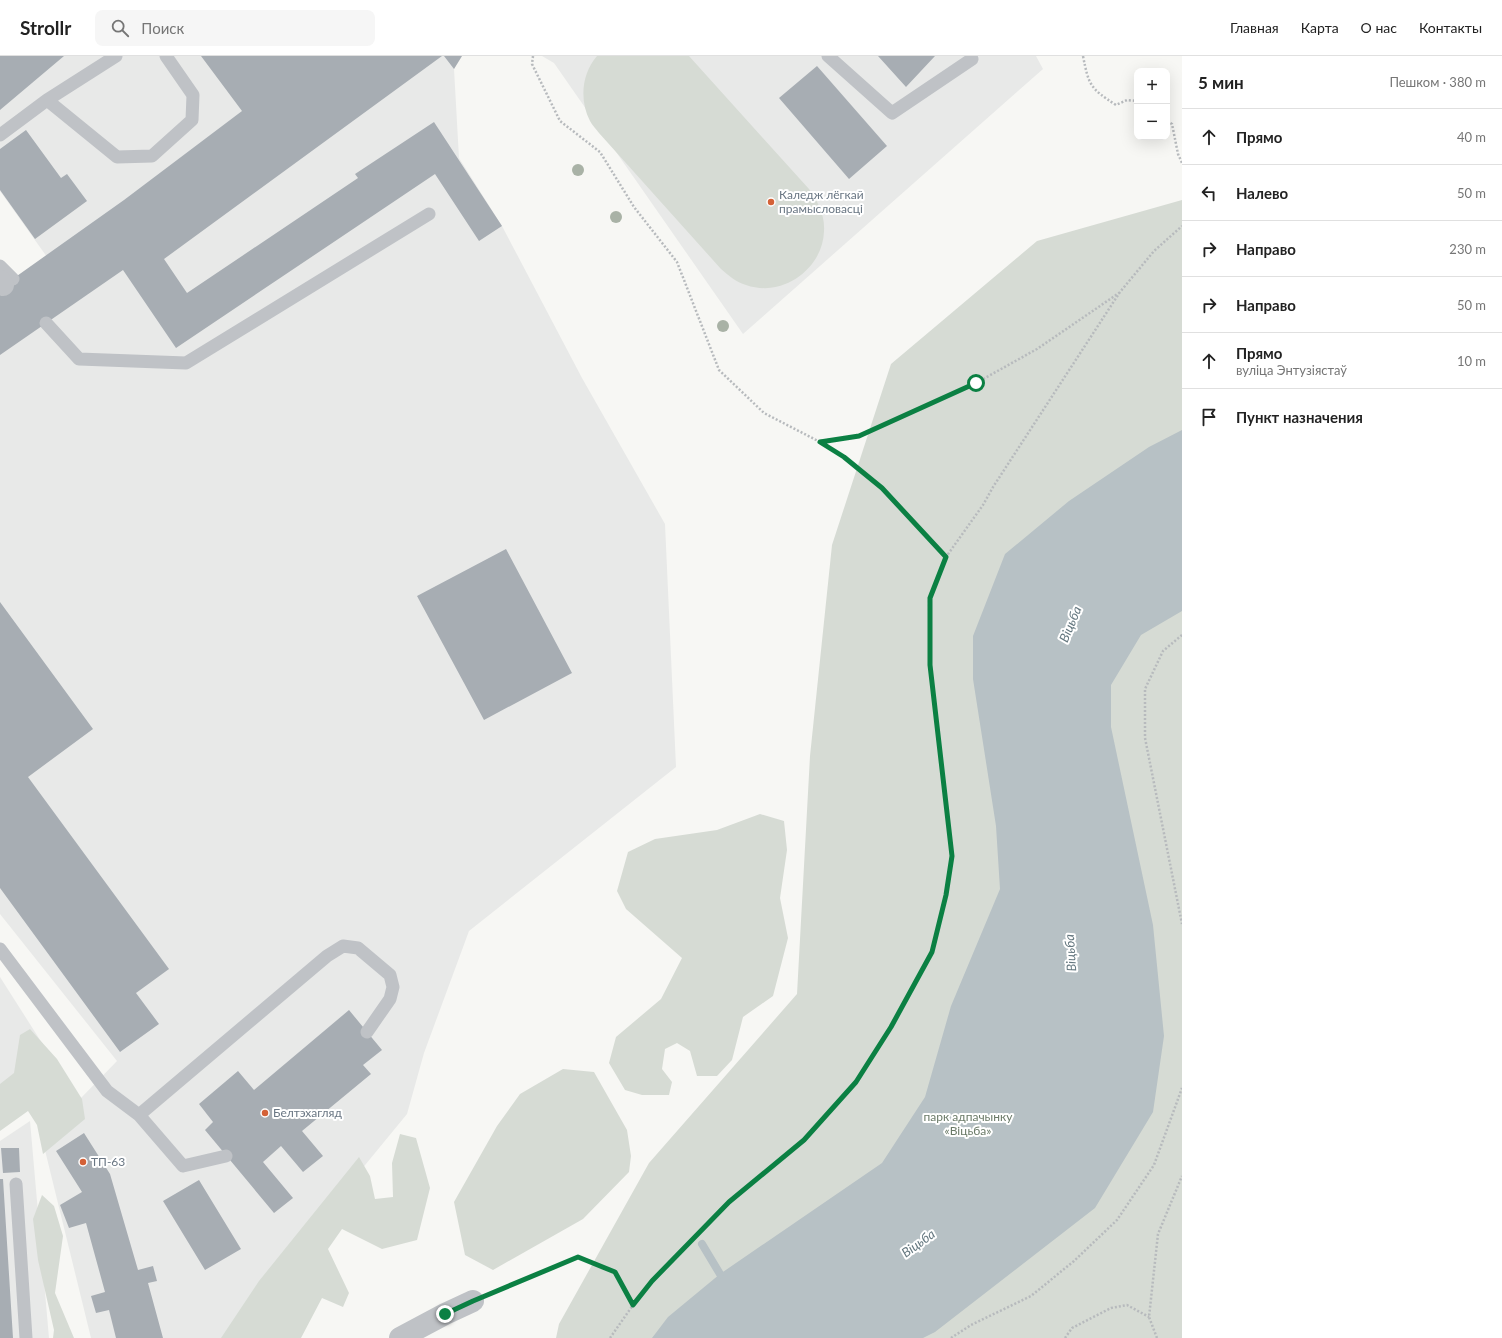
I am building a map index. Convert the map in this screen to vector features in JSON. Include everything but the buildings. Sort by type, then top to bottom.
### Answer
[{"type":"street","points":[[400,1338],[473,1301]]},
{"type":"lane","points":[[0,135],[47,100],[116,56]]},
{"type":"lane","points":[[47,100],[117,157],[152,156],[192,120],[193,95],[166,56]]},
{"type":"lane","points":[[828,56],[892,114],[972,59]]},
{"type":"lane","points":[[46,323],[79,359],[186,363],[429,214]]},
{"type":"lane","points":[[139,1115],[327,956],[343,946],[358,948],[390,975],[393,987],[390,998],[367,1032]]},
{"type":"lane","points":[[0,949],[107,1091],[139,1115],[184,1166],[226,1156]]},
{"type":"lane","points":[[16,1184],[26,1338]]},
{"type":"path","points":[[533,56],[532,64],[560,121],[600,152],[634,207],[678,262],[719,370],[764,413],[820,442],[844,457],[882,488],[946,557]]},
{"type":"path","points":[[1084,56],[1087,78],[1094,89],[1116,105],[1127,100],[1134,101]]},
{"type":"path","points":[[1170,123],[1172,124],[1178,154],[1182,163]]},
{"type":"path","points":[[610,1338],[652,1281],[729,1202],[804,1140],[856,1082],[891,1027],[932,952],[946,895],[952,856],[930,665],[930,598],[946,557],[983,505],[993,487],[1120,292],[1154,252],[1182,226]]},
{"type":"path","points":[[820,442],[859,436],[976,383],[1037,349],[1120,292]]},
{"type":"path","points":[[1182,636],[1163,651],[1145,689],[1145,738],[1182,924]]},
{"type":"path","points":[[951,1338],[971,1325],[1031,1296],[1074,1261],[1117,1220],[1154,1165],[1182,1088]]},
{"type":"path","points":[[1157,1338],[1150,1317],[1158,1234],[1182,1176]]},
{"type":"path","points":[[473,1301],[578,1257],[615,1272],[633,1305]]},
{"type":"path","points":[[1065,1338],[1072,1328],[1111,1308],[1126,1305],[1150,1317]]},
{"type":"shaded area","points":[[0,56],[462,56],[454,69],[459,158],[502,226],[582,378],[665,524],[676,767],[469,931],[424,1053],[407,1114],[223,1338],[91,1338],[42,1138],[117,1061],[0,914],[0,301],[52,264],[0,191]]},
{"type":"shaded area","name":"Каледж лёгкай прамысловасці","points":[[542,56],[1036,56],[1043,69],[743,334],[554,63]]},
{"type":"shaded area","points":[[0,977],[49,1054],[0,1092]]},
{"type":"shaded area","points":[[30,1121],[49,1338],[0,1338],[0,1141]]},
{"type":"green space","points":[[597,56],[689,56],[809,189],[815,199],[822,214],[824,231],[822,245],[808,268],[798,277],[786,284],[760,288],[739,282],[721,269],[599,133],[591,122],[584,104],[583,96],[585,78]]},
{"type":"green space","name":"парк адпачынку «Віцьба»","points":[[1182,200],[1182,1338],[556,1338],[559,1324],[649,1163],[797,994],[810,756],[832,545],[891,364],[1037,241]]},
{"type":"green space","points":[[760,814],[784,821],[787,850],[780,898],[788,938],[773,996],[743,1017],[732,1060],[717,1076],[697,1076],[690,1051],[677,1043],[665,1049],[662,1069],[672,1082],[669,1095],[642,1095],[625,1090],[609,1063],[616,1037],[661,999],[682,958],[626,909],[617,891],[628,852],[655,839],[717,830]]},
{"type":"green space","points":[[30,1029],[57,1059],[82,1099],[85,1119],[43,1154],[37,1125],[28,1111],[0,1131],[0,1084],[14,1073],[20,1035]]},
{"type":"green space","points":[[563,1069],[594,1072],[627,1130],[631,1156],[629,1172],[583,1219],[493,1270],[465,1255],[454,1202],[497,1126],[520,1094]]},
{"type":"green space","points":[[400,1134],[416,1138],[430,1188],[417,1240],[382,1249],[342,1229],[328,1249],[349,1293],[343,1307],[322,1298],[301,1338],[221,1338],[259,1281],[359,1157],[370,1176],[375,1199],[393,1197],[392,1163]]},
{"type":"green space","points":[[42,1195],[54,1206],[63,1236],[55,1293],[74,1338],[53,1338],[54,1330],[38,1260],[33,1219]]},
{"type":"water","name":"Віцьба","points":[[1182,430],[1182,611],[1141,635],[1111,685],[1111,727],[1153,925],[1164,1036],[1153,1112],[1095,1208],[935,1332],[923,1338],[652,1338],[668,1317],[720,1274],[882,1163],[925,1097],[951,1006],[1000,889],[996,826],[973,679],[973,636],[1005,554],[1069,501],[1149,447]]},
{"type":"waterway","points":[[702,1244],[720,1274]]},
{"type":"place","name":"Каледж лёгкай прамысловасці","points":[[771,202]]},
{"type":"place","name":"Белтэхагляд","points":[[265,1113]]},
{"type":"place","name":"ТП-63","points":[[83,1162]]},
{"type":"route","points":[[445,1314],[578,1257],[615,1272],[633,1305],[652,1281],[729,1202],[804,1140],[856,1082],[891,1027],[932,952],[946,895],[952,856],[930,665],[930,598],[946,557],[882,488],[844,457],[820,442],[859,436],[976,383]]}]
